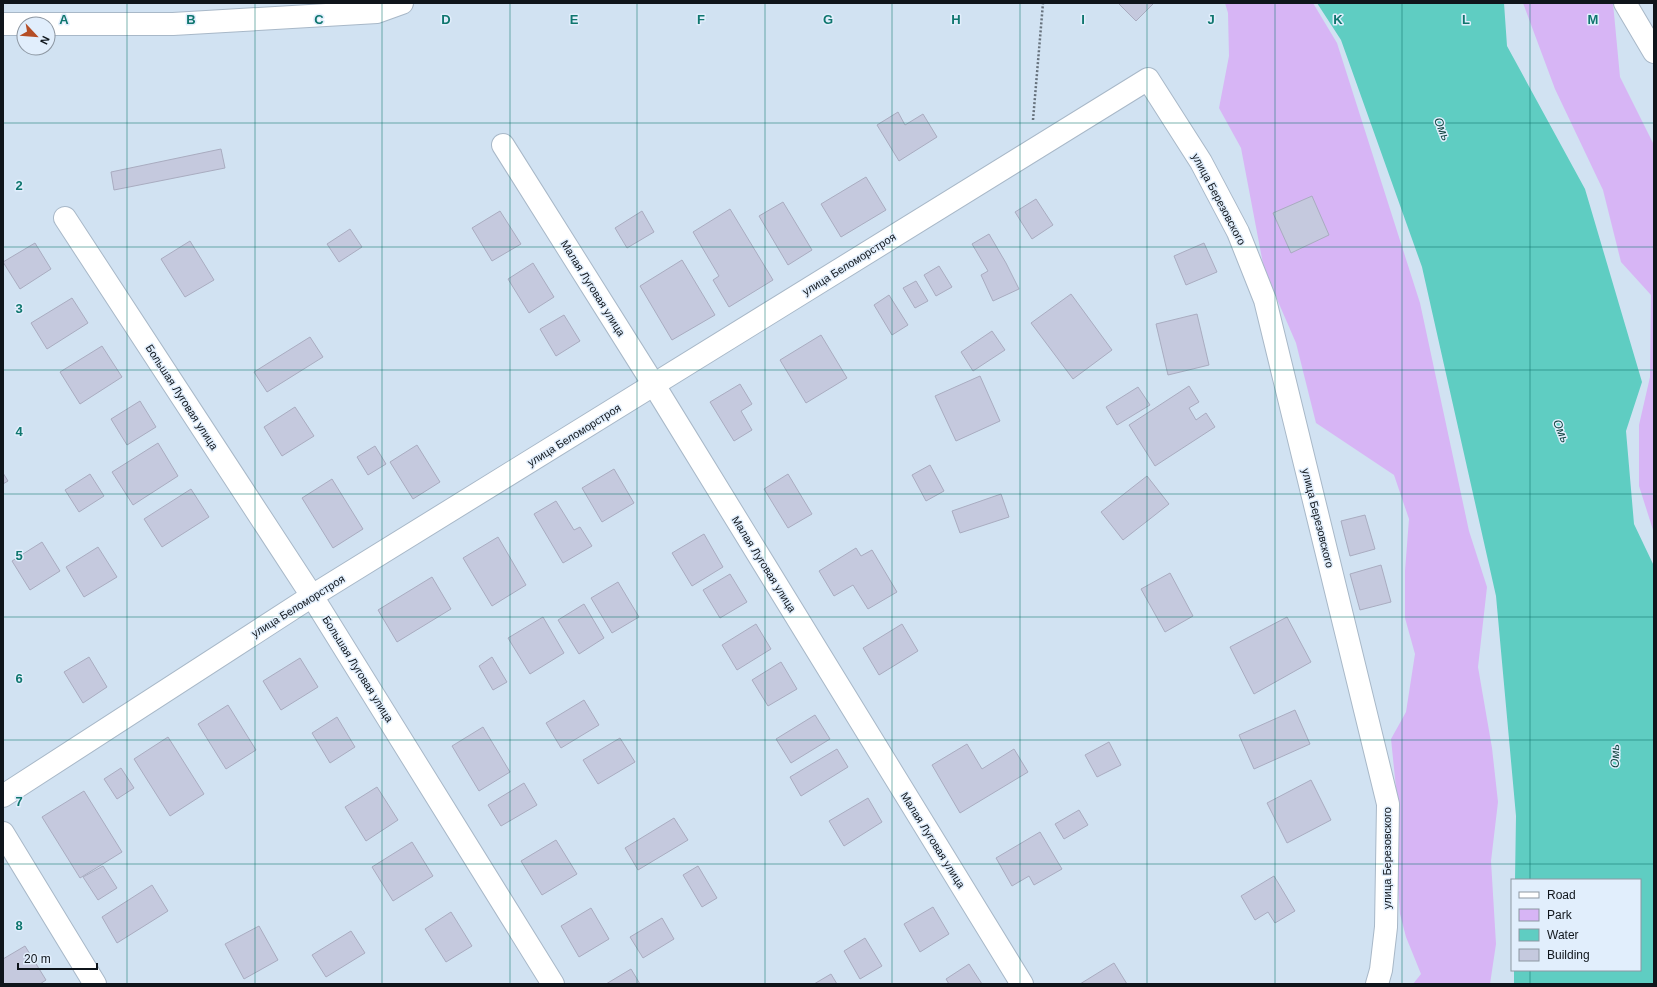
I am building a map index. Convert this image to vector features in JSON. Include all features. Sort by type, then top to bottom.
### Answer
[{"type":"street","points":[[3,24],[173,24],[377,12],[402,3]]},
{"type":"street","points":[[1626,3],[1654,52]]},
{"type":"street","name":"улица Беломорстроя","points":[[3,796],[312,596],[1148,79]]},
{"type":"street","name":"улица Березовского","points":[[1148,79],[1201,162],[1216,190],[1238,232],[1265,300],[1388,804],[1386,927],[1381,970],[1377,984]]},
{"type":"street","name":"Малая Луговая улица","points":[[503,145],[654,385],[1022,984]]},
{"type":"street","name":"Большая Луговая улица","points":[[65,218],[312,596],[553,984]]},
{"type":"street","points":[[3,833],[95,984]]},
{"type":"path","points":[[1030,152],[1042,3]]},
{"type":"green space","points":[[1225,3],[1313,3],[1337,43],[1420,303],[1469,531],[1487,587],[1478,667],[1492,748],[1498,802],[1491,861],[1496,944],[1490,984],[1413,984],[1421,974],[1406,937],[1400,914],[1397,867],[1399,817],[1391,739],[1406,712],[1415,654],[1405,618],[1405,571],[1409,519],[1394,475],[1316,423],[1296,343],[1264,269],[1241,148],[1219,108],[1229,56],[1228,13]]},
{"type":"green space","points":[[1523,3],[1613,3],[1620,77],[1654,145],[1654,533],[1639,486],[1639,425],[1650,377],[1651,295],[1621,262],[1603,190],[1555,89]]},
{"type":"water","name":"Омь","points":[[1317,3],[1504,3],[1507,46],[1585,189],[1642,382],[1626,431],[1634,524],[1654,566],[1654,984],[1514,984],[1514,971],[1641,971],[1641,879],[1515,879],[1516,816],[1496,596],[1422,267],[1341,40]]},
{"type":"building","points":[[1118,3],[1154,3],[1136,21]]},
{"type":"building","points":[[898,112],[905,125],[923,114],[937,137],[899,161],[877,125]]},
{"type":"building","points":[[221,149],[225,168],[114,190],[111,172]]},
{"type":"building","points":[[866,177],[886,210],[841,237],[821,204]]},
{"type":"building","points":[[1312,196],[1329,235],[1291,253],[1273,213]]},
{"type":"building","points":[[1036,199],[1053,225],[1032,239],[1015,212]]},
{"type":"building","points":[[783,202],[812,250],[788,265],[759,216]]},
{"type":"building","points":[[730,209],[773,280],[729,307],[713,280],[719,276],[693,232]]},
{"type":"building","points":[[500,211],[521,244],[492,261],[472,228]]},
{"type":"building","points":[[642,211],[654,232],[627,248],[615,228]]},
{"type":"building","points":[[350,229],[362,247],[339,262],[327,244]]},
{"type":"building","points":[[989,234],[1019,289],[993,301],[981,275],[988,271],[972,244]]},
{"type":"building","points":[[190,241],[214,280],[185,297],[161,259]]},
{"type":"building","points":[[35,243],[51,269],[20,289],[3,262]]},
{"type":"building","points":[[1204,243],[1217,272],[1186,285],[1174,256]]},
{"type":"building","points":[[682,260],[715,315],[672,340],[640,286]]},
{"type":"building","points":[[533,263],[554,297],[529,313],[508,279]]},
{"type":"building","points":[[939,266],[952,287],[936,296],[924,275]]},
{"type":"building","points":[[916,281],[928,301],[915,308],[903,288]]},
{"type":"building","points":[[1071,294],[1112,350],[1073,379],[1031,323]]},
{"type":"building","points":[[889,295],[908,325],[892,335],[874,305]]},
{"type":"building","points":[[72,298],[88,323],[47,349],[31,323]]},
{"type":"building","points":[[1197,314],[1209,365],[1168,375],[1156,324]]},
{"type":"building","points":[[564,315],[580,341],[556,356],[540,329]]},
{"type":"building","points":[[992,331],[1005,350],[973,371],[961,352]]},
{"type":"building","points":[[821,335],[847,378],[806,403],[780,360]]},
{"type":"building","points":[[310,337],[323,357],[267,392],[254,372]]},
{"type":"building","points":[[102,346],[122,377],[80,404],[60,372]]},
{"type":"building","points":[[980,376],[1000,421],[956,441],[935,396]]},
{"type":"building","points":[[740,384],[752,404],[741,411],[752,430],[734,441],[710,402]]},
{"type":"building","points":[[1189,386],[1199,402],[1189,408],[1196,420],[1206,413],[1215,427],[1155,466],[1129,425]]},
{"type":"building","points":[[1138,387],[1150,405],[1117,425],[1106,407]]},
{"type":"building","points":[[140,401],[156,427],[127,445],[111,419]]},
{"type":"building","points":[[295,407],[314,436],[282,456],[264,427]]},
{"type":"building","points":[[158,443],[178,476],[133,505],[112,472]]},
{"type":"building","points":[[417,445],[440,482],[413,499],[390,462]]},
{"type":"building","points":[[375,446],[386,464],[368,475],[357,457]]},
{"type":"building","points":[[930,465],[944,491],[926,501],[912,475]]},
{"type":"building","points":[[614,469],[634,503],[602,522],[582,488]]},
{"type":"building","points":[[3,473],[8,481],[3,484]]},
{"type":"building","points":[[90,474],[104,496],[79,512],[65,490]]},
{"type":"building","points":[[788,474],[812,514],[788,528],[764,489]]},
{"type":"building","points":[[1147,476],[1169,504],[1123,540],[1101,512]]},
{"type":"building","points":[[332,479],[363,529],[333,548],[302,498]]},
{"type":"building","points":[[191,489],[209,517],[162,547],[144,519]]},
{"type":"building","points":[[1001,494],[1009,517],[960,533],[952,511]]},
{"type":"building","points":[[556,501],[574,530],[580,527],[592,546],[563,563],[534,514]]},
{"type":"building","points":[[1365,515],[1375,549],[1350,556],[1341,521]]},
{"type":"building","points":[[704,534],[723,567],[692,586],[672,553]]},
{"type":"building","points":[[498,537],[526,585],[492,606],[463,558]]},
{"type":"building","points":[[42,542],[60,571],[30,590],[12,561]]},
{"type":"building","points":[[98,547],[117,577],[84,597],[66,567]]},
{"type":"building","points":[[856,548],[861,556],[872,550],[897,592],[868,609],[853,585],[834,596],[819,571]]},
{"type":"building","points":[[1381,565],[1391,602],[1360,610],[1350,574]]},
{"type":"building","points":[[1170,573],[1193,616],[1165,632],[1141,589]]},
{"type":"building","points":[[730,574],[747,602],[720,618],[703,590]]},
{"type":"building","points":[[432,577],[451,609],[397,642],[378,610]]},
{"type":"building","points":[[618,582],[639,617],[612,633],[591,598]]},
{"type":"building","points":[[584,604],[604,638],[579,654],[558,620]]},
{"type":"building","points":[[543,617],[564,653],[530,674],[508,638]]},
{"type":"building","points":[[1287,617],[1311,662],[1254,694],[1230,647]]},
{"type":"building","points":[[756,624],[771,649],[737,670],[722,645]]},
{"type":"building","points":[[902,624],[918,651],[879,675],[863,648]]},
{"type":"building","points":[[89,657],[107,687],[83,703],[64,672]]},
{"type":"building","points":[[492,657],[507,682],[493,690],[479,666]]},
{"type":"building","points":[[300,658],[318,687],[281,710],[263,681]]},
{"type":"building","points":[[781,662],[797,689],[768,706],[752,680]]},
{"type":"building","points":[[584,700],[599,725],[561,748],[546,723]]},
{"type":"building","points":[[228,705],[256,750],[226,769],[198,724]]},
{"type":"building","points":[[1295,710],[1310,744],[1254,769],[1239,735]]},
{"type":"building","points":[[815,715],[830,739],[791,763],[776,739]]},
{"type":"building","points":[[337,717],[355,747],[330,763],[312,733]]},
{"type":"building","points":[[483,727],[510,772],[479,791],[452,746]]},
{"type":"building","points":[[168,737],[204,794],[170,816],[134,759]]},
{"type":"building","points":[[620,738],[635,762],[598,784],[583,760]]},
{"type":"building","points":[[1109,742],[1121,765],[1097,777],[1085,755]]},
{"type":"building","points":[[967,744],[982,769],[1014,749],[1028,772],[960,813],[932,765]]},
{"type":"building","points":[[837,749],[848,767],[801,796],[790,777]]},
{"type":"building","points":[[121,768],[134,788],[117,799],[104,779]]},
{"type":"building","points":[[1311,780],[1331,820],[1287,843],[1267,803]]},
{"type":"building","points":[[524,783],[537,805],[501,826],[488,805]]},
{"type":"building","points":[[377,787],[398,820],[366,841],[345,807]]},
{"type":"building","points":[[84,791],[122,852],[80,878],[42,817]]},
{"type":"building","points":[[868,798],[882,822],[844,846],[829,821]]},
{"type":"building","points":[[1079,810],[1088,825],[1064,839],[1055,824]]},
{"type":"building","points":[[674,818],[688,840],[638,870],[625,848]]},
{"type":"building","points":[[1040,832],[1062,869],[1034,885],[1029,876],[1012,886],[996,858]]},
{"type":"building","points":[[556,840],[577,874],[542,895],[521,861]]},
{"type":"building","points":[[412,842],[433,876],[393,901],[372,867]]},
{"type":"building","points":[[103,866],[117,888],[98,900],[83,877]]},
{"type":"building","points":[[698,866],[717,898],[702,907],[683,875]]},
{"type":"building","points":[[1274,876],[1295,911],[1275,923],[1268,912],[1255,920],[1241,896]]},
{"type":"building","points":[[152,885],[168,911],[117,943],[102,917]]},
{"type":"building","points":[[933,907],[949,934],[920,952],[904,924]]},
{"type":"building","points":[[591,908],[609,939],[579,957],[561,926]]},
{"type":"building","points":[[451,912],[472,946],[446,962],[425,929]]},
{"type":"building","points":[[662,918],[674,939],[643,958],[630,937]]},
{"type":"building","points":[[259,926],[278,960],[244,979],[225,944]]},
{"type":"building","points":[[351,931],[365,953],[326,977],[312,955]]},
{"type":"building","points":[[865,938],[882,966],[860,979],[844,951]]},
{"type":"building","points":[[25,946],[46,980],[40,984],[3,984],[3,959]]},
{"type":"building","points":[[1114,963],[1127,984],[1080,984]]},
{"type":"building","points":[[969,964],[982,984],[949,984],[946,979]]},
{"type":"building","points":[[631,969],[640,984],[606,984]]},
{"type":"building","points":[[831,974],[837,984],[814,984]]}]
